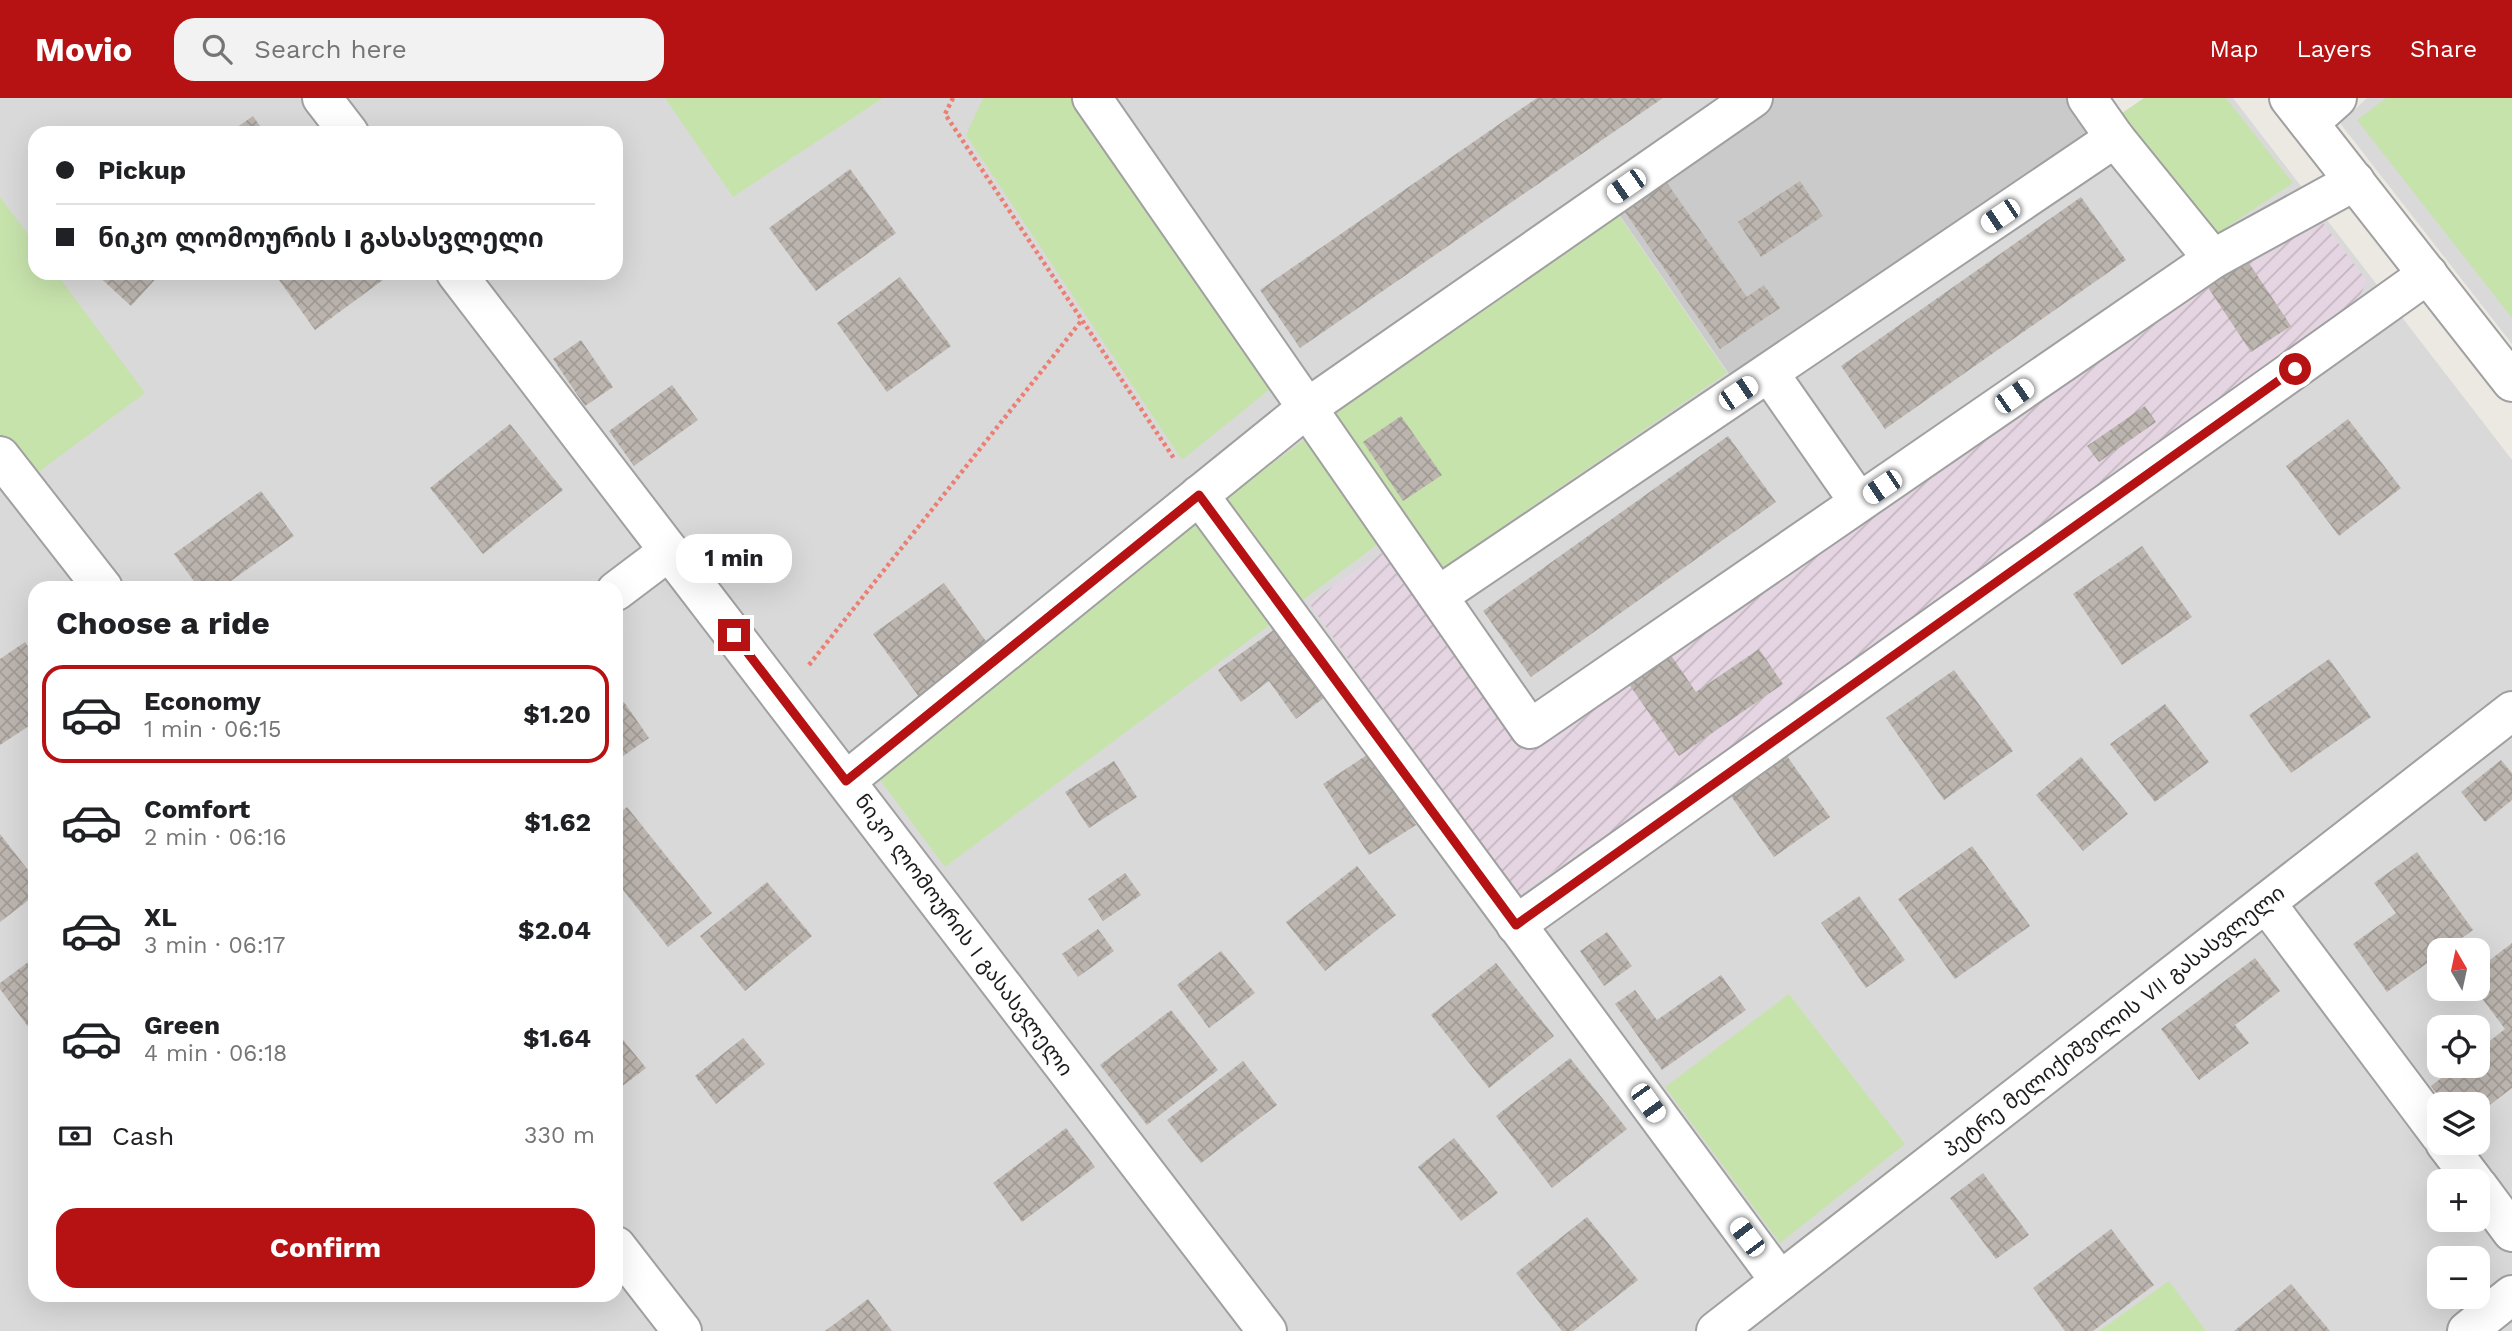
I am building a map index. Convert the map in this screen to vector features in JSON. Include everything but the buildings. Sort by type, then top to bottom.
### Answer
[{"type":"street","points":[[322,98],[344,126]]},
{"type":"street","points":[[1092,98],[1530,729],[2213,259],[2356,181]]},
{"type":"street","points":[[846,781],[1307,408],[1753,98]]},
{"type":"street","points":[[2087,98],[2115,138],[2213,259]]},
{"type":"street","points":[[2337,98],[2299,111],[2512,382]]},
{"type":"street","points":[[1438,596],[2115,138]]},
{"type":"street","points":[[1516,925],[2428,274]]},
{"type":"street","name":"ნიკო ლომოურის I გასასვლელი","points":[[461,280],[1267,1331]]},
{"type":"street","points":[[1769,373],[1859,502]]},
{"type":"street","points":[[0,456],[98,581]]},
{"type":"street","points":[[1199,495],[1780,1281]]},
{"type":"street","points":[[623,585],[669,551]]},
{"type":"street","name":"პეტრე მელიქიშვილის VII გასასვლელი","points":[[1716,1331],[2512,711]]},
{"type":"street","points":[[2266,903],[2427,1118]]},
{"type":"street","points":[[2454,1155],[2465,1169]]},
{"type":"street","points":[[2490,1202],[2512,1231]]},
{"type":"street","points":[[623,1255],[682,1331]]},
{"type":"street","points":[[2467,1331],[2512,1295]]},
{"type":"path","points":[[953,98],[945,114],[1199,495]]},
{"type":"path","points":[[782,699],[1082,320]]},
{"type":"shaded area","points":[[0,98],[1759,98],[2110,122],[2144,98],[2233,98],[2512,460],[2512,1331],[0,1331]],"holes":[[[1386,551],[1523,748],[1309,603]]]},
{"type":"shaded area","points":[[1759,98],[2069,98],[2098,140],[1739,388],[1610,201]]},
{"type":"shaded area","points":[[2367,98],[2512,98],[2512,344],[2340,123]]},
{"type":"shaded area","points":[[2320,219],[2367,281],[2349,319],[1515,898],[1309,603],[1385,551],[1523,748],[2267,241]]},
{"type":"green space","points":[[665,98],[883,98],[733,197]]},
{"type":"green space","points":[[983,98],[1075,98],[1274,386],[1182,460],[966,135]]},
{"type":"green space","points":[[2144,98],[2226,98],[2293,183],[2206,241],[2109,122]]},
{"type":"green space","points":[[2386,98],[2512,98],[2512,318],[2357,120]]},
{"type":"green space","points":[[0,197],[28,235],[28,280],[61,280],[145,393],[29,479],[0,441]]},
{"type":"green space","points":[[1615,210],[1727,373],[1441,569],[1329,407]]},
{"type":"green space","points":[[1305,439],[1382,541],[945,867],[869,765]]},
{"type":"green space","points":[[1789,994],[1905,1144],[1780,1243],[1665,1087]]},
{"type":"green space","points":[[2169,1281],[2206,1331],[2099,1331]]},
{"type":"route","points":[[734,635],[846,781],[1199,495],[1516,925],[2295,369]]}]
